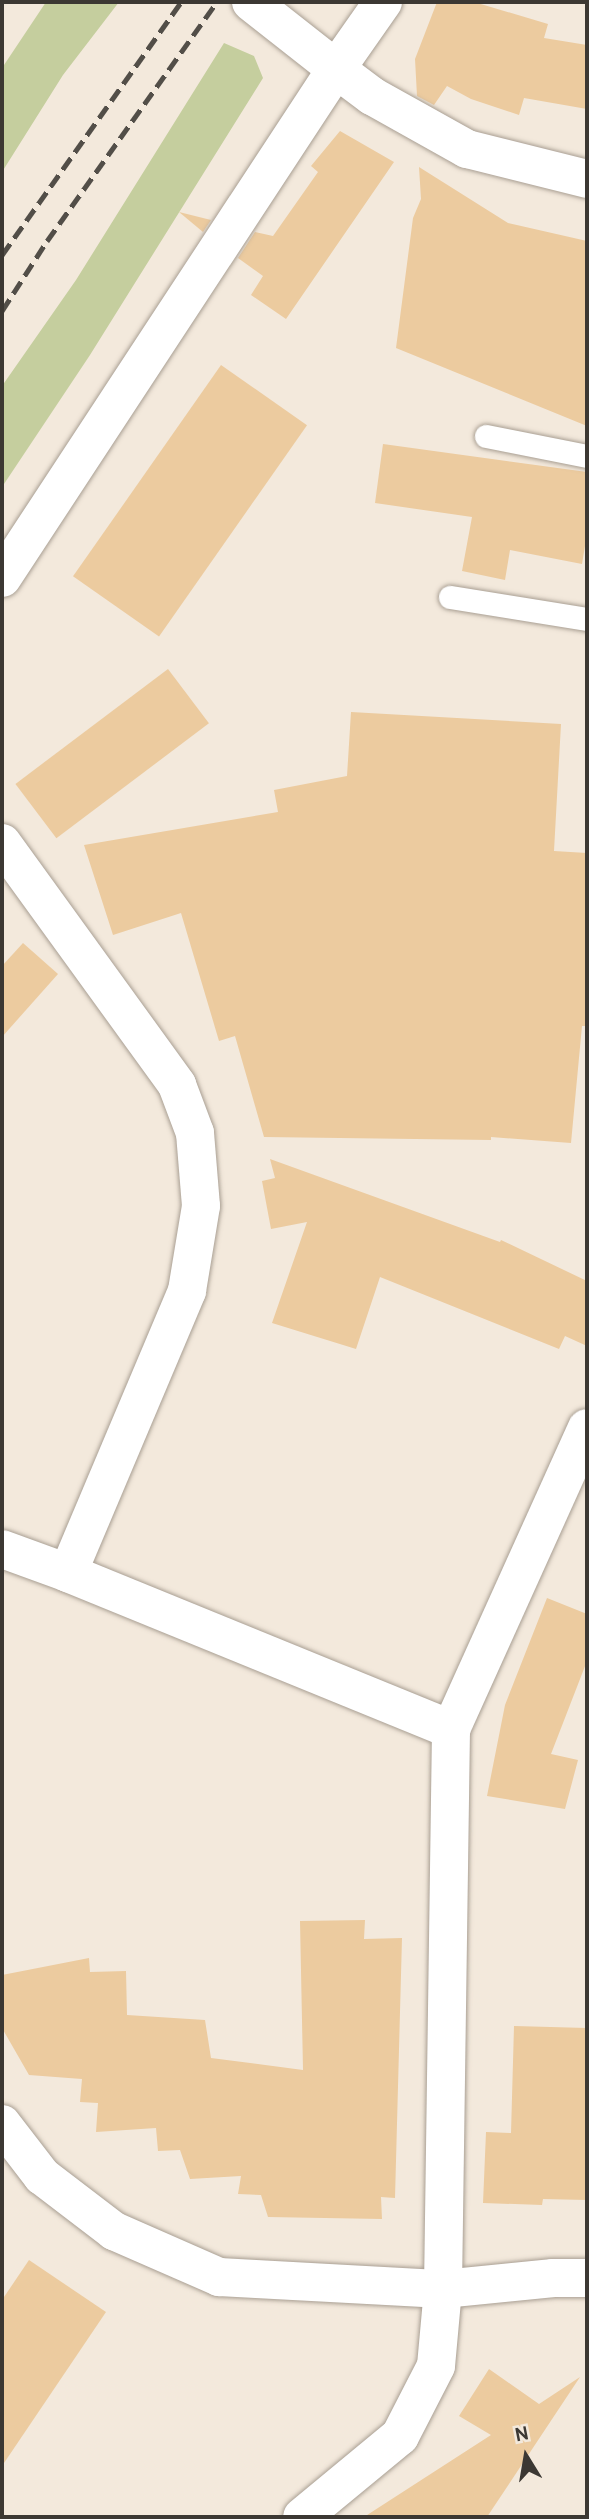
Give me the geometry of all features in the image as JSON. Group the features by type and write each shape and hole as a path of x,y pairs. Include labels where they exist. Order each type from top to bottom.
{"street":[{"path":"251,2 372,96 467,149 587,179"},
{"path":"2,578 322,57 383,2"},
{"path":"2,843 177,1085 195,1133 201,1206 187,1291 68,1573"},
{"path":"302,2517 400,2436 436,2366 443,2289 451,1729 587,1428"},
{"path":"2,1549 68,1573 451,1729"},
{"path":"2,2124 42,2176 114,2231 219,2277 443,2289 553,2278 587,2278"}],"lane":[{"path":"486,436 587,456"},
{"path":"450,597 587,619"}],"green space":[{"path":"46,2 119,2 63,75 2,172 2,68"},
{"path":"224,43 254,56 263,78 90,355 2,487 2,386 76,280"}],"building":[{"path":"437,2 474,2 548,24 544,38 587,45 587,109 524,98 519,115 471,99 447,86 434,105 417,96 415,59"},
{"path":"340,131 394,162 286,319 251,295 263,276 238,258 255,232 273,236 318,172 311,166"},
{"path":"419,167 508,223 587,241 587,426 396,348 413,218 421,199"},
{"path":"179,212 211,220 203,232"},
{"path":"221,365 307,425 159,637 73,576"},
{"path":"383,444 587,472 587,534 582,564 510,550 505,580 462,571 472,517 375,503"},
{"path":"168,669 209,723 56,838 15,784"},
{"path":"351,712 561,724 554,851 587,853 587,1026 582,1026 571,1143 491,1137 491,1140 264,1137 235,1036 219,1041 181,913 113,935 84,845 278,812 274,790 347,776"},
{"path":"23,943 58,974 2,1037 2,966"},
{"path":"270,1159 500,1242 501,1240 587,1281 587,1346 565,1336 559,1349 380,1277 356,1349 272,1323 307,1222 271,1229 262,1181 275,1178"},
{"path":"547,1598 587,1614 587,1661 551,1754 578,1760 565,1809 487,1796 505,1705"},
{"path":"365,1920 364,1939 402,1938 395,2198 381,2197 382,2219 268,2217 261,2195 238,2194 241,2176 190,2179 180,2150 158,2151 156,2128 96,2132 98,2103 80,2102 82,2079 29,2075 2,2028 2,1975 89,1958 90,1972 126,1971 127,2015 205,2020 211,2058 303,2070 300,1921"},
{"path":"514,2026 587,2028 587,2200 543,2199 542,2205 483,2203 486,2132 511,2133"},
{"path":"29,2260 106,2312 2,2466 2,2300"},
{"path":"489,2369 539,2404 580,2377 487,2517 364,2517 491,2435 459,2416"}],"railway":[{"path":"2,255 181,2"},
{"path":"2,311 47,241 217,2"}]}
